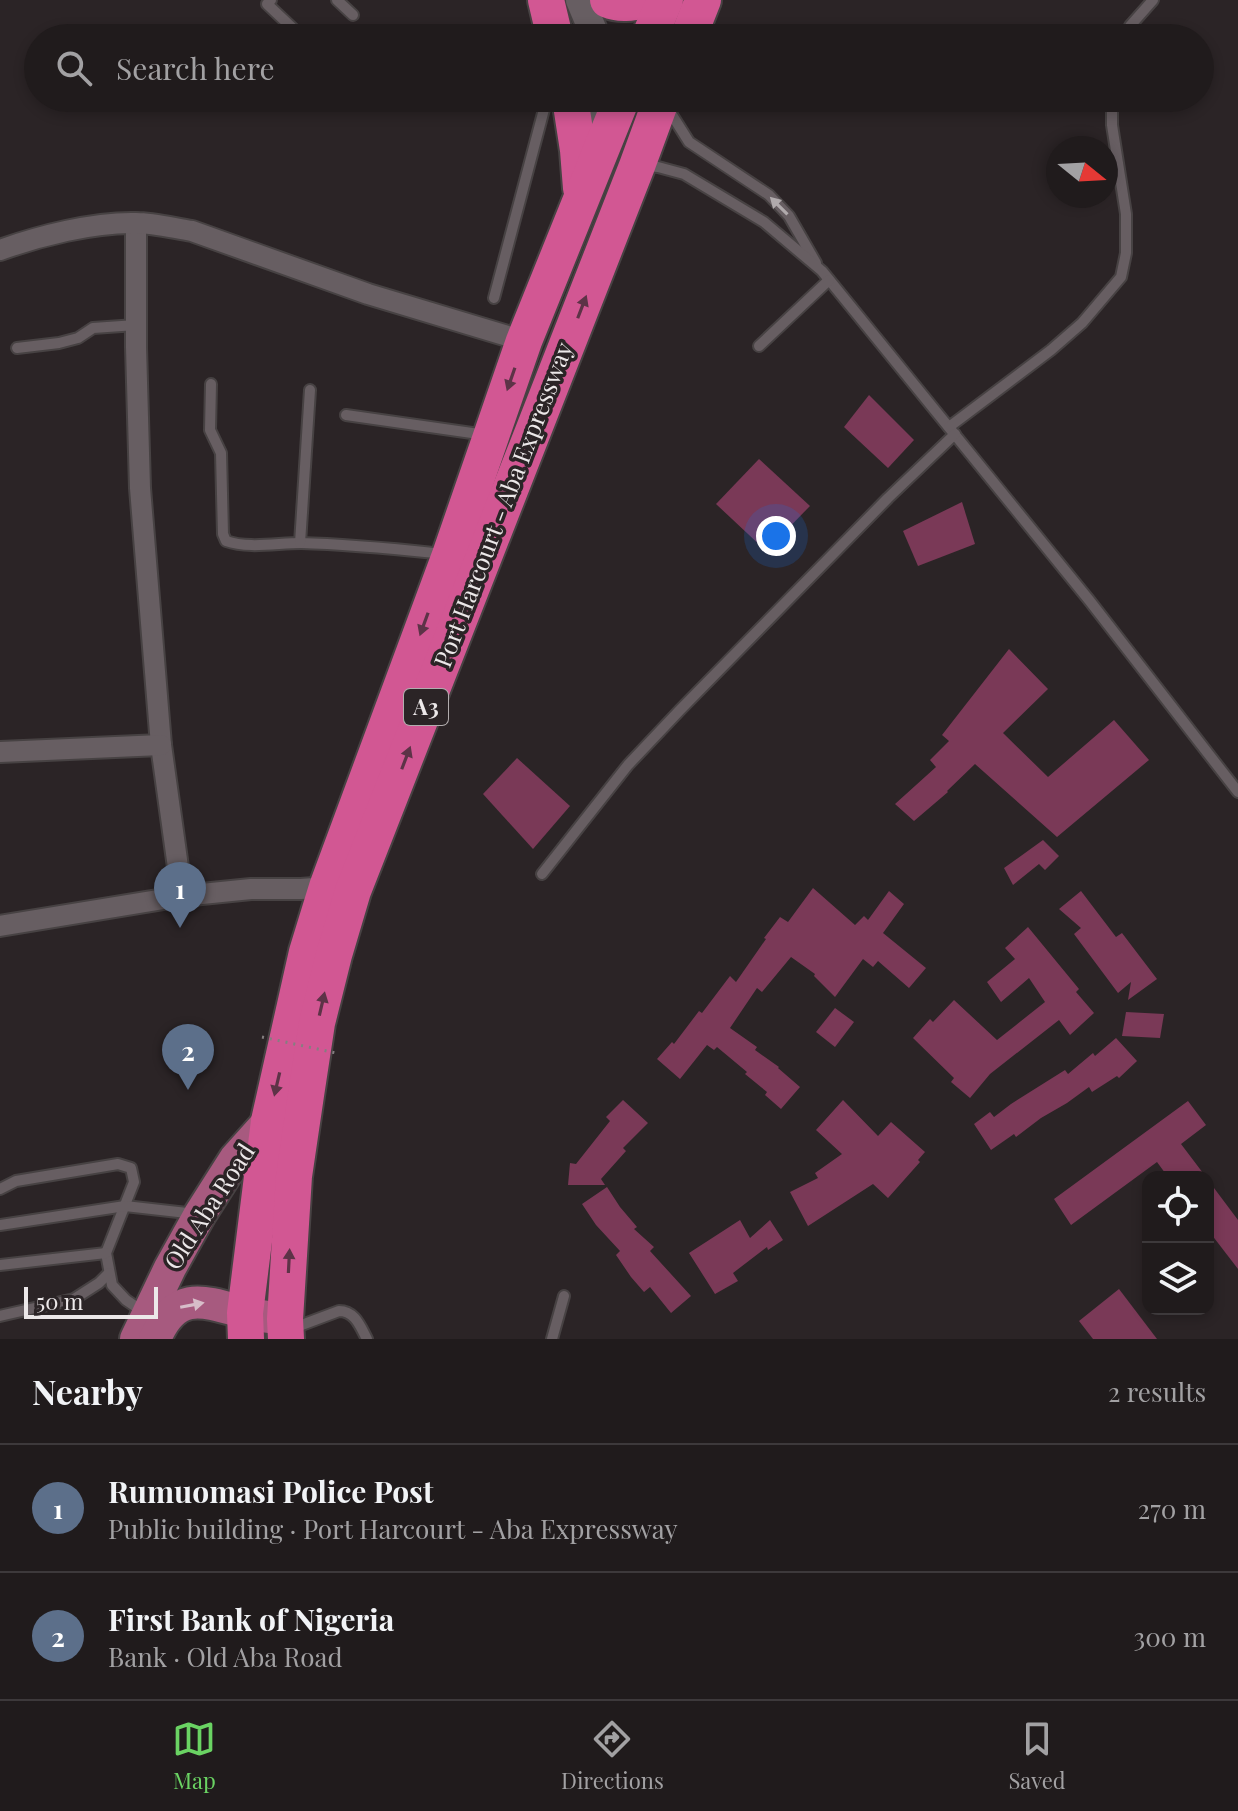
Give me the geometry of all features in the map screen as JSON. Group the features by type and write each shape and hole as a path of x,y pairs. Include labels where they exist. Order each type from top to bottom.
{"highway":[{"path":"547,0 552,24"},
{"path":"608,0 632,3 644,0"},
{"path":"655,24 665,0"},
{"path":"694,24 703,0"},
{"path":"572,112 581,197"},
{"name":"Port Harcourt - Aba Expressway","path":"246,1326 253,1234 269,1121 307,952 327,887 450,555 524,341 611,112"},
{"name":"Port Harcourt - Aba Expressway","path":"286,1330 294,1176 317,1023 353,891 657,112"}],"main road":[{"path":"547,0 559,24"},
{"path":"580,0 590,24"},
{"name":"Old Aba Road","path":"146,1331 200,1214 235,1159 269,1121"},
{"name":"Old Aba Road","path":"146,1331 183,1305 198,1302 210,1302 246,1326 286,1330"}],"street":[{"path":"136,223 140,488 161,745 182,896"},
{"path":"0,250 25,241 101,225 136,223 192,231 368,294 524,341"},
{"path":"0,752 161,745"},
{"path":"0,926 182,896 251,889 327,887"}],"lane":[{"path":"337,0 353,15"},
{"path":"1132,24 1153,0"},
{"path":"267,1 289,24"},
{"path":"494,298 543,112"},
{"path":"671,112 689,142 769,195 789,216 825,276 1089,600 1238,792"},
{"path":"542,874 628,765 659,732 952,430 1082,323 1121,277 1126,253 1126,214 1112,112"},
{"path":"637,166 658,167 684,174 764,222 825,276"},
{"path":"759,346 825,276"},
{"path":"17,348 78,338 93,328 136,325"},
{"path":"211,384 210,430 221,453 223,534 226,541 239,544 371,547 450,555"},
{"path":"300,543 310,390"},
{"path":"346,415 491,435"},
{"path":"0,1189 16,1181 118,1164 131,1168 134,1182 106,1253 112,1285 146,1331"},
{"path":"0,1225 125,1206 200,1214"},
{"path":"0,1265 106,1253"},
{"path":"0,1316 74,1299 109,1273"},
{"path":"552,1339 564,1296"},
{"path":"286,1330 345,1311 353,1314 367,1339"}],"path":[{"path":"262,1037 336,1053"}],"building":[{"path":"869,395 914,440 888,468 844,427"},
{"path":"759,459 810,506 766,551 716,504"},
{"path":"962,502 975,544 918,566 903,531"},
{"path":"1009,649 1048,689 1003,733 1048,777 1114,720 1149,760 1057,837 975,764 914,821 895,804 936,767 930,760 949,741 942,735"},
{"path":"517,758 570,806 533,849 483,794"},
{"path":"1043,840 1059,856 1045,870 1039,864 1013,885 1004,868"},
{"path":"813,888 855,925 864,916 868,920 889,891 904,904 883,933 926,968 909,988 878,961 873,967 863,959 835,997 815,974 791,957 762,992 757,988 730,1028 757,1047 755,1050 800,1087 781,1109 765,1095 767,1092 745,1074 747,1072 717,1047 714,1050 707,1045 680,1079 657,1059 672,1042 674,1044 699,1011 702,1013 730,976 736,982 780,917 788,922"},
{"path":"1081,891 1116,937 1122,933 1157,979 1128,1000 1131,982 1118,993 1074,934 1081,928 1059,909"},
{"path":"1028,927 1079,989 1076,992 1094,1013 1070,1035 1059,1020 990,1074 970,1098 951,1082 954,1078 913,1038 954,1000 997,1040 1045,1002 1029,978 1001,1002 987,982 1015,959 1005,948"},
{"path":"835,1008 854,1022 835,1047 816,1032"},
{"path":"1126,1012 1164,1014 1160,1038 1122,1036"},
{"path":"1116,1038 1137,1061 1119,1078 1117,1076 1092,1092 1089,1087 1016,1137 1014,1134 991,1150 974,1124 990,1112 994,1117 1065,1070 1068,1074"},
{"path":"623,1100 648,1123 623,1148 626,1151 601,1179 605,1185 568,1185 570,1163 576,1164 610,1121 606,1117"},
{"path":"843,1100 878,1136 891,1122 925,1152 888,1198 873,1184 808,1226 790,1192 818,1178 815,1173 842,1154 816,1130"},
{"path":"1188,1101 1206,1125 1181,1144 1201,1171 1164,1171 1157,1162 1071,1225 1054,1199"},
{"path":"607,1187 637,1227 634,1229 654,1247 650,1251 691,1296 671,1313 650,1287 644,1292 631,1277 616,1255 620,1251 582,1204"},
{"path":"1214,1188 1238,1220 1238,1269 1214,1238"},
{"path":"740,1220 750,1238 770,1220 783,1240 768,1250 767,1247 733,1273 738,1281 715,1294 689,1253"},
{"path":"1119,1289 1157,1339 1093,1339 1079,1321"}],"place":[{"name":"Rumuomasi Police Post","path":"180,928"},
{"name":"First Bank of Nigeria","path":"188,1090"}]}
